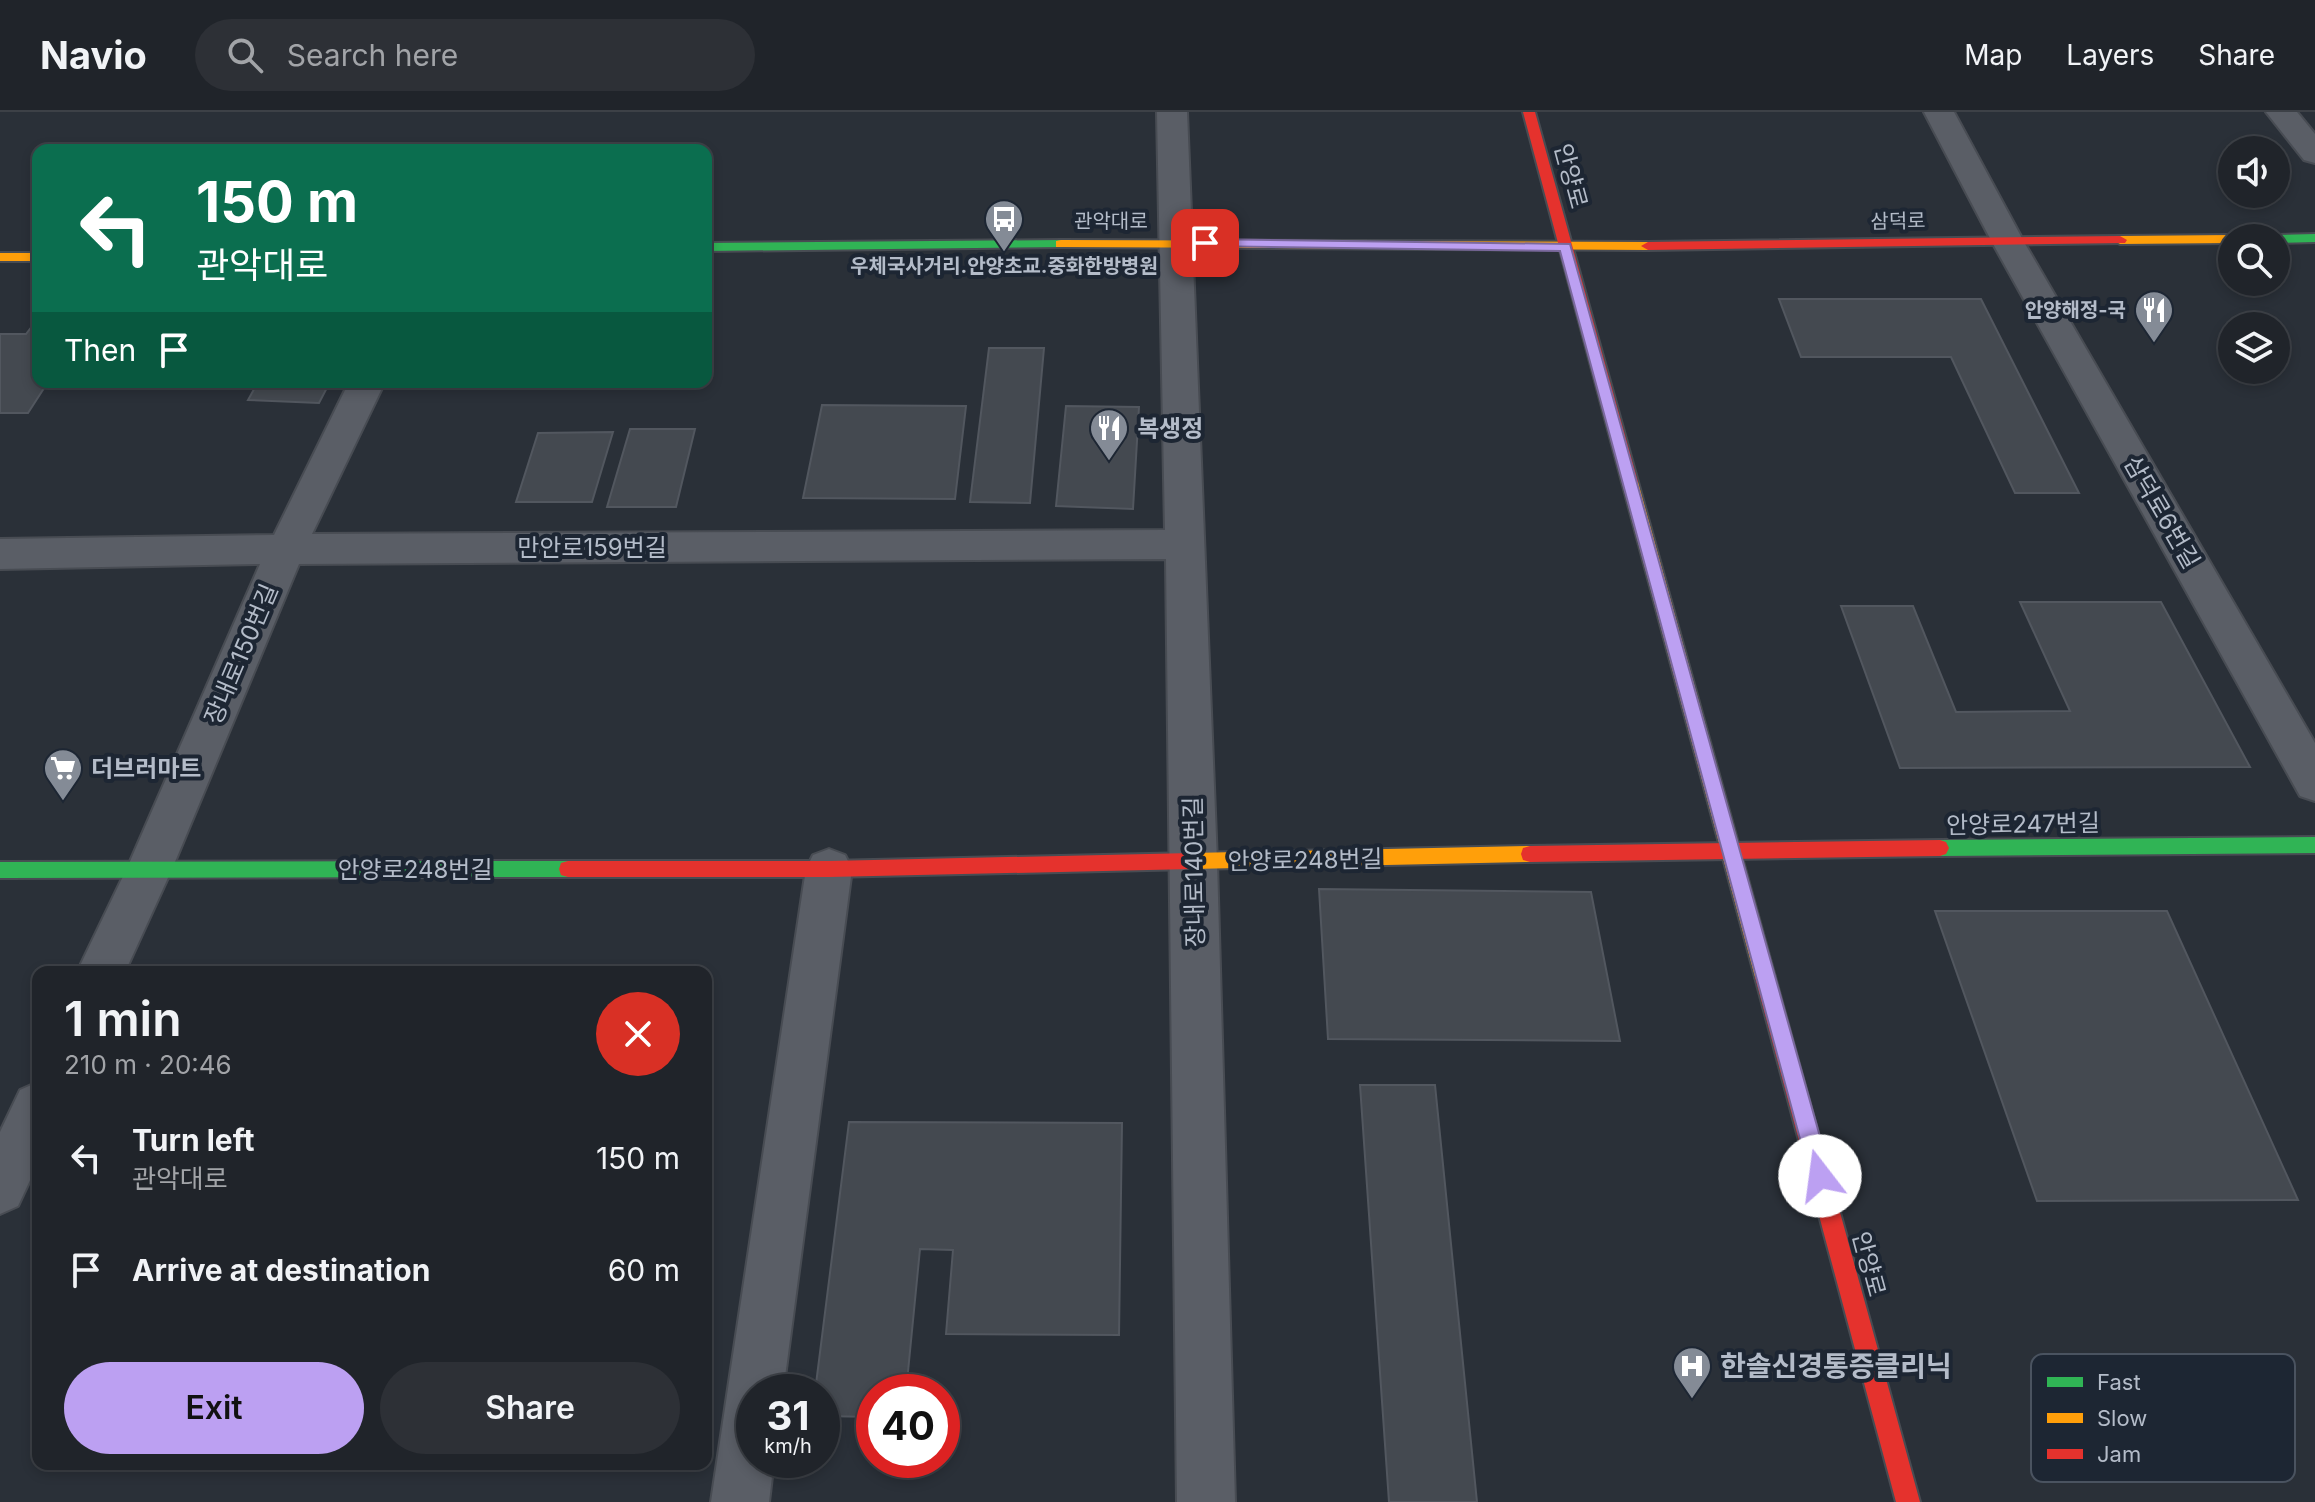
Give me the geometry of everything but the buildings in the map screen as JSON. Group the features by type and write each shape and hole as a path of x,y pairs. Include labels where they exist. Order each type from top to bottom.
{"street":[{"name":"장내로140번길","path":"1172,112 1194,862 1206,1502"},
{"name":"안양로","path":"1529,112 1908,1502"},
{"name":"삼덕로6번길","path":"1939,112 2008,242 2315,783"},
{"path":"2281,112 2315,154"},
{"path":"2290,239 2315,238"},
{"name":"삼덕로","path":"1565,247 2218,239"},
{"name":"관악대로","path":"712,247 1175,243 1565,247"},
{"path":"0,257 32,257"},
{"name":"장내로150번길","path":"104,966 149,869 286,549 364,388"},
{"name":"만안로159번길","path":"0,554 286,549 1184,544"},
{"name":"안양로247번길","path":"1732,850 2315,845"},
{"name":"안양로248번길","path":"0,870 829,869 1732,850"},
{"path":"758,1374 829,869"},
{"path":"0,1188 32,1120"},
{"path":"740,1502 743,1478"}],"traffic: fast":[{"path":"2290,239 2315,238"},
{"path":"712,247 1061,244"},
{"path":"1940,848 2315,845"},
{"path":"0,870 568,869"}],"traffic: slow":[{"path":"2120,240 2218,239"},
{"path":"1061,244 1648,246"},
{"path":"0,257 32,257"},
{"path":"1630,482 1765,977"},
{"path":"1192,861 1530,854"}],"traffic: jam":[{"path":"1529,112 1630,482"},
{"path":"1648,246 2120,240"},
{"path":"1530,854 1940,848"},
{"path":"568,869 829,869 1192,861"},
{"path":"1765,977 1908,1502"}],"place":[{"name":"우체국사거리.안양초교.중화한방병원","path":"1004,253"},
{"name":"안양해정-국","path":"2154,344"},
{"name":"복생정","path":"1109,462"},
{"name":"더브러마트","path":"63,802"},
{"name":"한솔신경통증클리닉","path":"1692,1400"}],"route":[{"path":"1205,243 1565,247 1820,1176"}]}
